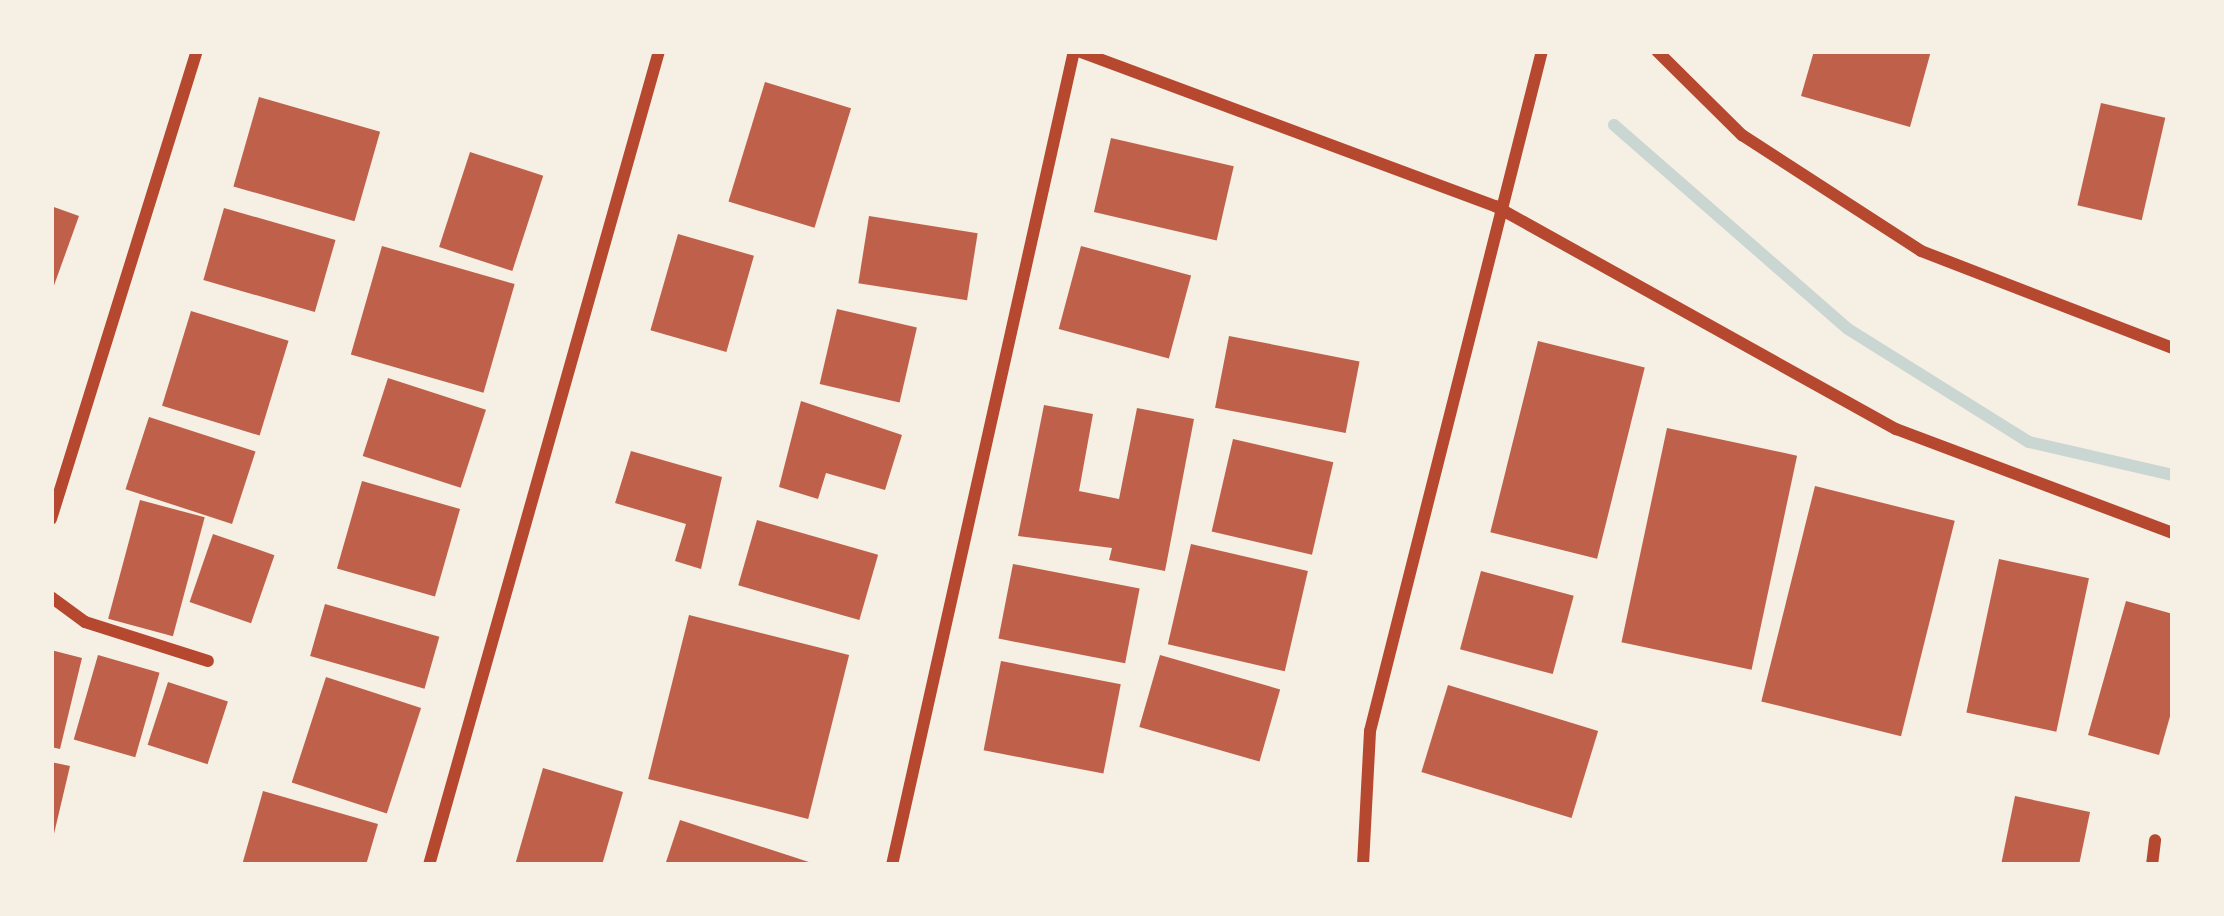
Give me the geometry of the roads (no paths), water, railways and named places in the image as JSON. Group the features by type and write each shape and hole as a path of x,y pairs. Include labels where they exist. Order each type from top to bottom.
{"street":[{"path":"51,519 197,51"},
{"path":"429,865 659,51"},
{"path":"892,865 1076,51 1495,206 1896,429 2173,533"},
{"path":"1363,865 1370,731 1495,206 1542,51"},
{"path":"1657,51 1742,135 1921,251 2173,348"},
{"path":"51,597 85,622 208,661"},
{"path":"2152,865 2155,840"}],"waterway":[{"path":"1614,125 1848,329 2029,442 2173,475"}]}
